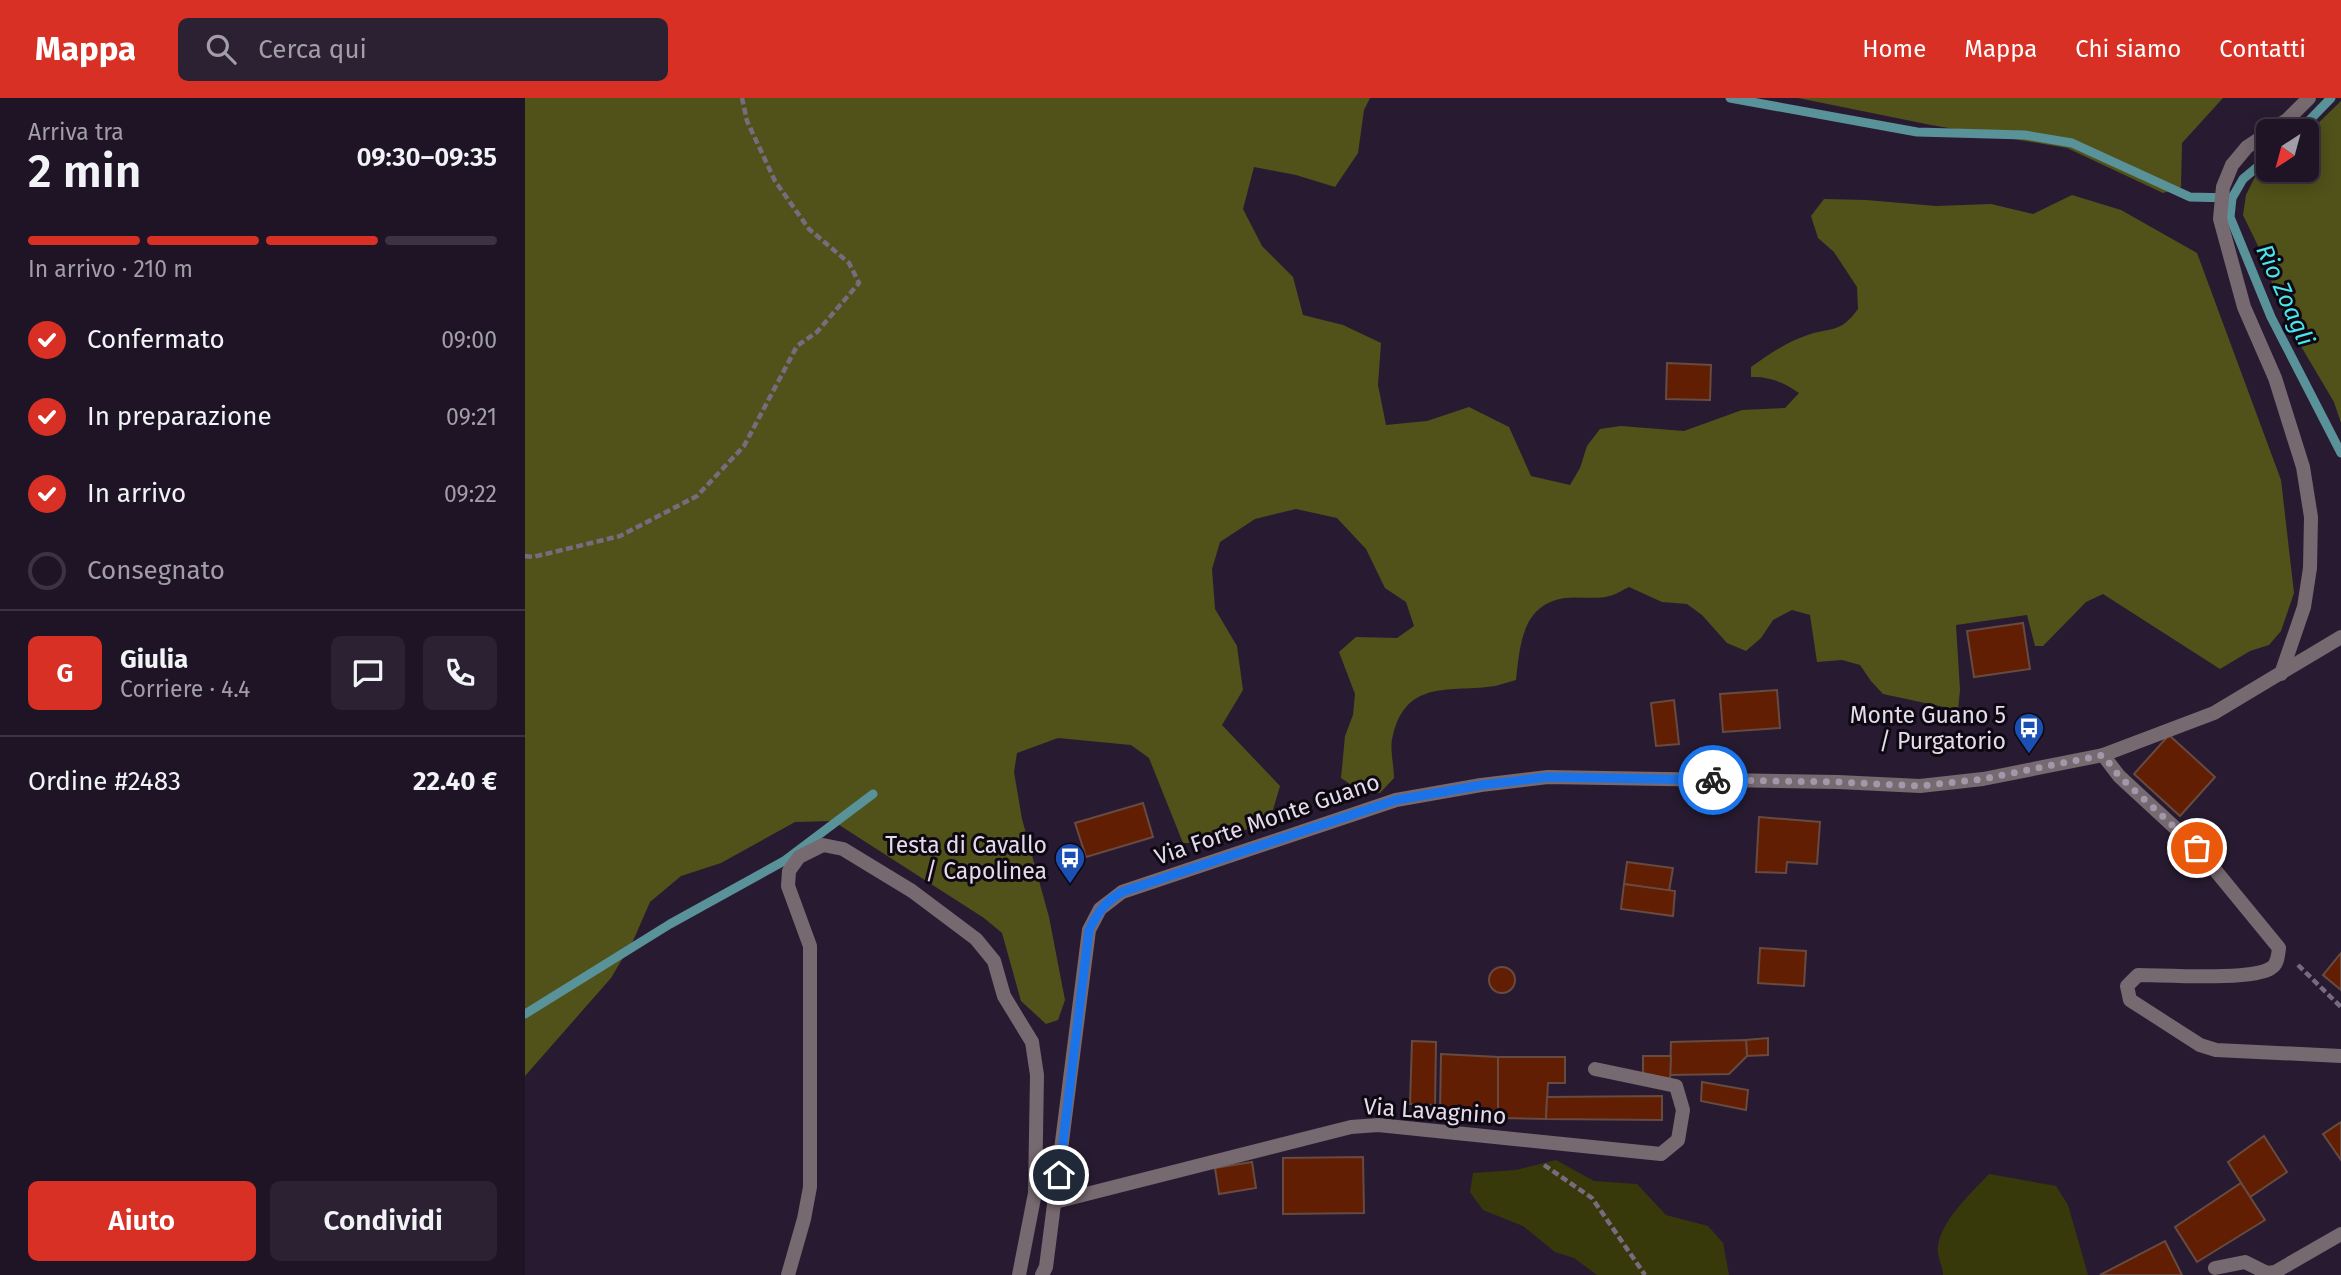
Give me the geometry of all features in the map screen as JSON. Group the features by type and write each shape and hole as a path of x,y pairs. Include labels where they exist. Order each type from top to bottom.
{"street":[{"path":"2288,119 2309,98"},
{"path":"2256,142 2239,155 2223,187 2220,219 2243,307 2275,378 2303,467 2311,517 2310,568 2304,607 2281,674"},
{"name":"Via Forte Monte Guano","path":"1042,1275 1046,1266 1055,1202 1089,930 1100,909 1122,892 1396,800 1482,785 1548,777 1824,781 1920,786 1983,779 2103,755 2214,713 2341,637"},
{"path":"2103,755 2119,776 2197,848 2279,948 2276,963 2262,972 2227,975 2138,975 2130,981 2127,991 2130,1000 2200,1045 2216,1050 2341,1056"},
{"path":"788,1275 804,1219 810,1173 810,946 788,886 789,871 799,857 823,845 843,849 912,891 976,939 994,961 1004,996 1032,1042 1037,1075 1035,1193 1019,1275"},
{"name":"Via Lavagnino","path":"1055,1202 1352,1127 1378,1125 1661,1154 1678,1140 1683,1110 1676,1086 1595,1069"},
{"path":"2215,1268 2245,1262 2267,1273 2275,1272 2341,1234"}],"path":[{"path":"525,556 533,557 620,536 697,496 744,446 797,346 817,332 859,283 849,263 809,229 775,181 747,121 742,98"},
{"path":"2279,948 2341,1007"},
{"path":"1538,1161 1592,1198 1646,1275"}],"shaded area":[{"path":"525,98 1370,98 1364,110 1358,153 1335,187 1296,175 1254,167 1243,209 1262,246 1293,277 1303,315 1343,325 1381,343 1378,385 1386,425 1427,421 1469,407 1509,427 1531,476 1570,485 1580,468 1587,446 1600,429 1621,426 1684,431 1742,410 1785,408 1799,393 1777,381 1751,377 1751,367 1798,339 1846,323 1858,309 1857,287 1834,252 1818,238 1811,216 1824,199 1936,206 1991,204 2033,214 2072,195 2121,210 2197,253 2281,480 2294,593 2281,631 2269,645 2250,651 2220,669 2103,594 2086,602 2043,646 2035,646 2027,615 1956,625 1960,690 1958,710 1883,694 1860,665 1842,660 1817,662 1810,615 1792,610 1773,620 1761,638 1746,651 1727,643 1702,615 1687,604 1662,602 1629,587 1604,597 1565,598 1540,608 1532,617 1522,640 1516,680 1495,686 1433,692 1420,696 1409,704 1400,717 1392,740 1394,778 1380,793 1359,790 1341,778 1345,736 1353,715 1355,694 1339,652 1356,637 1397,638 1414,626 1406,602 1385,588 1366,549 1337,518 1296,509 1255,519 1220,542 1212,569 1215,609 1237,646 1243,690 1222,725 1280,786 1270,820 1213,843 1183,843 1149,758 1131,745 1058,738 1017,753 1014,772 1022,819 1049,917 1065,1000 1058,1020 1046,1024 1021,1001 1002,933 984,918 833,821 795,822 721,863 681,876 650,902 633,941 611,978 525,1076"},
{"path":"1798,98 2223,98 2182,143 2181,187 2163,193 2067,148 1931,125"},
{"path":"2341,101 2341,423 2334,402 2286,321 2259,248 2243,215 2246,195 2256,176 2256,182 2319,182 2319,122"},
{"path":"1556,1160 1594,1181 1637,1184 1666,1215 1708,1226 1723,1243 1729,1275 1597,1275 1574,1258 1555,1252 1523,1226 1483,1210 1470,1192 1473,1173 1516,1170"},
{"path":"1989,1174 2056,1186 2068,1205 2088,1275 1943,1275 1938,1253 1942,1232 1956,1210"}],"building":[{"path":"1667,363 1711,365 1710,400 1666,399"},
{"path":"2023,623 2030,669 1974,677 1967,631"},
{"path":"1777,690 1780,728 1723,732 1720,694"},
{"path":"1674,700 1679,744 1656,746 1651,703"},
{"path":"2169,735 2215,777 2180,816 2134,774"},
{"path":"1143,803 1153,837 1086,857 1075,823"},
{"path":"1759,817 1820,822 1817,864 1787,862 1786,873 1756,872"},
{"path":"1627,862 1673,868 1669,891 1624,884"},
{"path":"1624,884 1675,891 1673,916 1621,909"},
{"path":"1760,948 1806,951 1804,986 1758,983"},
{"path":"2341,953 2341,990 2323,975"},
{"path":"1502,967 1511,971 1515,980 1511,989 1502,993 1493,989 1489,980 1493,971"},
{"path":"1768,1038 1768,1055 1747,1056 1746,1040"},
{"path":"1746,1040 1747,1056 1729,1074 1670,1075 1671,1042"},
{"path":"1412,1041 1436,1042 1435,1105 1410,1104"},
{"path":"1441,1054 1498,1057 1498,1118 1440,1114"},
{"path":"1643,1056 1671,1056 1670,1081 1643,1076"},
{"path":"1498,1057 1565,1057 1565,1083 1548,1083 1546,1119 1498,1118"},
{"path":"1702,1082 1748,1090 1746,1110 1701,1101"},
{"path":"1662,1096 1662,1120 1546,1119 1547,1097"},
{"path":"2341,1122 2341,1160 2323,1134"},
{"path":"2264,1136 2287,1172 2250,1197 2228,1162"},
{"path":"1363,1157 1364,1213 1283,1214 1283,1158"},
{"path":"1252,1162 1256,1188 1219,1194 1215,1168"},
{"path":"2241,1183 2265,1220 2197,1262 2175,1227"},
{"path":"2165,1241 2182,1275 2100,1275"}],"waterway":[{"path":"1730,98 1917,132 2025,135 2072,143 2190,197 2232,198"},
{"name":"Rio Zoagli","path":"2311,119 2331,98"},
{"name":"Rio Zoagli","path":"2256,168 2243,179 2232,198 2230,217 2271,317 2341,453"},
{"path":"525,1014 670,924 784,861 873,794"}],"way so far":[{"path":"1713,780 1920,786 1983,779 2103,755 2119,776 2197,848"}],"place":[{"name":"Monte Guano 5 / Purgatorio","path":"2029,755"},
{"name":"Testa di Cavallo / Capolinea","path":"1070,885"}],"route":[{"path":"1059,1175 1089,930 1100,909 1122,892 1396,800 1548,777 1713,780"}]}
